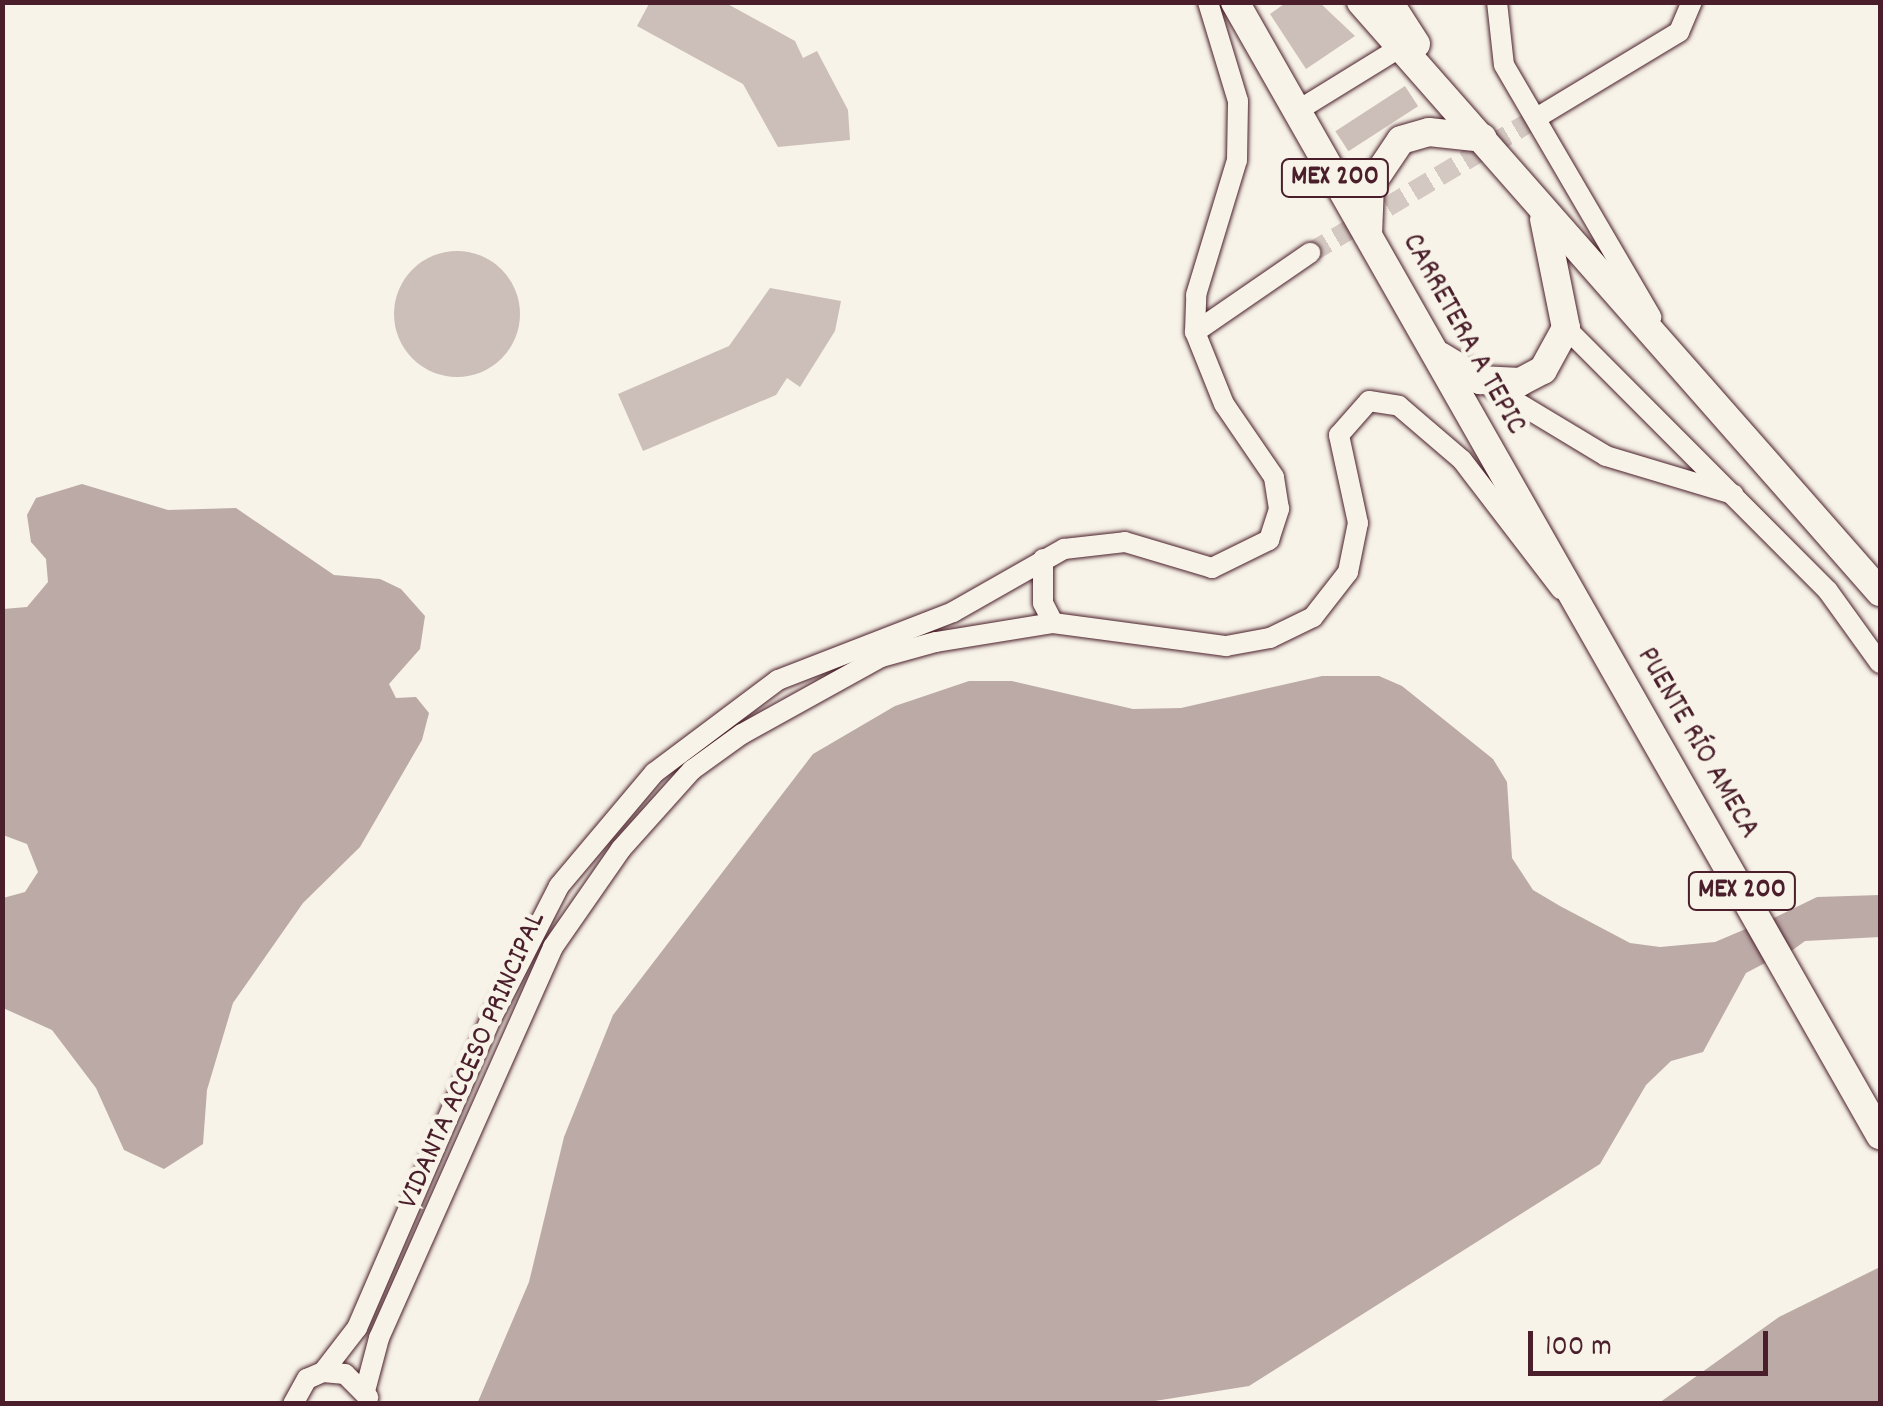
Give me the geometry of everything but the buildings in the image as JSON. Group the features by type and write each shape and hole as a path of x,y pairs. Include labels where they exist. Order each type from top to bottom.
{"highway":[{"name":"CARRETERA A TEPIC","path":"1235,2 1436,353 1570,598 1603,646"},
{"path":"1361,2 1880,592"},
{"path":"1389,2 1463,116"},
{"path":"1368,236 1370,186 1402,140 1429,132 1483,138"},
{"path":"1436,353 1480,380 1520,382 1543,370 1566,328 1543,213"},
{"name":"PUENTE RÍO AMECA","path":"1603,646 1880,1135"}],"street":[{"path":"292,1404 307,1380 323,1372 357,1328 491,1019 559,886 654,773 778,680 953,612 1043,559 1125,542 1212,568 1268,540 1279,509 1274,478 1224,404 1196,332 1196,295 1237,160 1238,101 1208,2"},
{"path":"1497,2 1504,65 1682,365"},
{"path":"1543,114 1680,32 1692,2"},
{"path":"1298,112 1401,47"},
{"path":"1196,332 1310,253"},
{"path":"1566,328 1828,591 1880,663"},
{"path":"1480,380 1606,456 1733,494"},
{"name":"VIDANTA ACCESO PRINCIPAL","path":"368,1397 379,1338 513,1034 582,901 692,770 881,656 1053,623 1226,646 1270,638 1313,616 1348,572 1358,522 1339,435 1356,409 1384,400 1462,460 1570,598"},
{"path":"1043,559 1043,602 1053,623"},
{"name":"VIDANTA ACCESO PRINCIPAL","path":"323,1372 345,1374 368,1397"}],"shaded area":[{"path":"82,484 168,510 236,508 334,575 380,579 401,589 425,616 420,649 389,684 396,698 416,697 429,713 422,740 360,847 303,903 233,1003 207,1090 203,1144 164,1169 124,1150 96,1088 52,1030 3,1008 3,898 25,892 38,872 27,844 3,835 3,609 27,607 48,582 46,559 31,542 27,515 36,498"},
{"path":"1322,676 1379,676 1402,686 1493,759 1507,782 1512,858 1533,890 1560,906 1630,943 1660,947 1715,942 1748,928 1767,962 1746,973 1703,1052 1671,1061 1646,1085 1600,1164 1249,1386 1136,1404 477,1404 529,1282 564,1137 613,1015 813,754 895,706 969,681 1012,681 1133,709 1181,708"},
{"path":"1880,895 1880,937 1805,941 1790,952 1772,919 1817,897"},
{"path":"1880,1267 1880,1403 1659,1403 1779,1317"}],"tunnel":[{"path":"1310,253 1543,114"}]}
